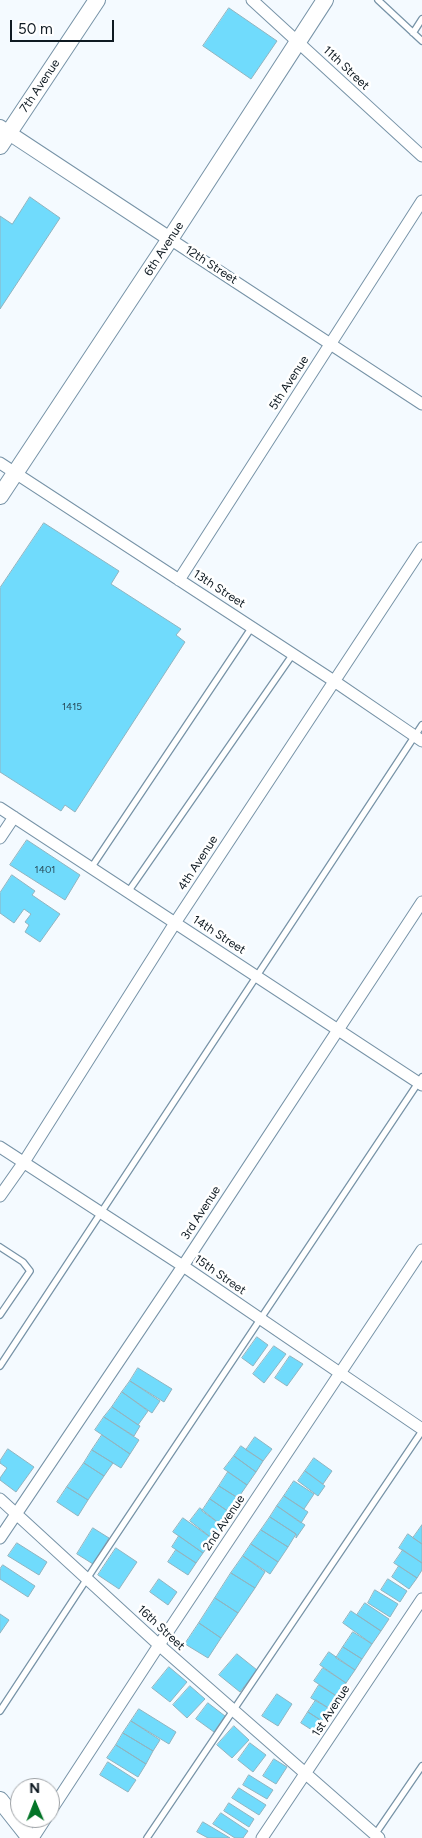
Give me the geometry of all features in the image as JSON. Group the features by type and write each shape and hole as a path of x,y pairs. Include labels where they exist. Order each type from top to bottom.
{"main road":[{"name":"7th Avenue","path":"3,135 97,0"},
{"name":"6th Avenue","path":"0,496 325,0"},
{"path":"0,1800 32,1838"}],"street":[{"name":"11th Street","path":"252,0 422,156"},
{"name":"12th Street","path":"3,135 170,239 422,404"},
{"name":"5th Avenue","path":"179,580 422,201"},
{"name":"13th Street","path":"0,463 418,738"},
{"name":"4th Avenue","path":"0,1196 24,1162 175,923 422,548"},
{"name":"14th Street","path":"0,808 338,1030 421,1082"},
{"path":"0,838 14,817"},
{"name":"3rd Avenue","path":"0,1538 183,1266 422,902"},
{"name":"15th Street","path":"0,1147 183,1266 422,1430"},
{"name":"2nd Avenue","path":"60,1797 422,1250"},
{"name":"16th Street","path":"0,1499 159,1645 376,1837"},
{"name":"1st Avenue","path":"262,1838 422,1599"}],"lane":[{"path":"378,0 422,41"},
{"path":"413,33 422,19"},
{"path":"91,868 252,627"},
{"path":"128,892 293,654"},
{"path":"0,1366 257,977 418,738 422,725"},
{"path":"0,1711 421,1082"},
{"path":"0,1315 30,1271 23,1262 1,1250"},
{"path":"147,1838 422,1430"},
{"path":"376,1837 422,1766"}],"building":[{"path":"229,8 277,41 251,79 203,46"},
{"path":"30,197 60,218 0,309 0,216 12,224"},
{"path":"44,523 119,571 111,584 181,629 176,635 185,642 75,812 65,805 61,811 0,772 0,588"},
{"path":"27,840 80,875 65,900 10,865"},
{"path":"12,875 35,891 32,895 60,914 40,942 25,932 29,925 25,922 31,914 24,909 14,923 0,913 0,893"},
{"path":"257,1337 268,1345 253,1366 242,1358"},
{"path":"274,1346 286,1354 264,1383 253,1374"},
{"path":"290,1356 303,1364 287,1386 275,1378"},
{"path":"138,1368 172,1389 164,1402 130,1381"},
{"path":"130,1381 160,1401 152,1413 122,1392"},
{"path":"122,1392 148,1411 138,1425 112,1407"},
{"path":"112,1407 140,1426 134,1436 104,1417"},
{"path":"104,1417 139,1440 130,1454 95,1430"},
{"path":"102,1435 130,1454 121,1468 92,1450"},
{"path":"255,1437 272,1449 263,1461 246,1450"},
{"path":"241,1446 263,1461 256,1472 234,1456"},
{"path":"8,1449 34,1467 16,1492 0,1480 7,1468 0,1461"},
{"path":"92,1450 113,1463 104,1476 84,1463"},
{"path":"234,1456 256,1472 247,1485 224,1469"},
{"path":"314,1458 332,1471 323,1484 305,1471"},
{"path":"84,1463 104,1476 88,1500 67,1487"},
{"path":"305,1471 325,1486 318,1496 298,1481"},
{"path":"228,1472 247,1485 238,1498 219,1486"},
{"path":"294,1481 314,1494 304,1509 284,1496"},
{"path":"219,1486 238,1498 229,1512 210,1499"},
{"path":"67,1487 88,1500 78,1516 57,1502"},
{"path":"284,1496 308,1512 301,1523 277,1506"},
{"path":"210,1499 229,1512 220,1524 202,1511"},
{"path":"277,1506 305,1525 296,1538 296,1534 270,1517"},
{"path":"200,1508 220,1524 219,1531 213,1539 190,1521"},
{"path":"270,1517 296,1534 288,1547 261,1530"},
{"path":"183,1518 213,1539 203,1553 173,1532"},
{"path":"422,1525 422,1544 413,1538"},
{"path":"93,1528 109,1538 93,1564 77,1554"},
{"path":"261,1530 288,1547 278,1562 251,1544"},
{"path":"408,1534 422,1544 422,1563 399,1548"},
{"path":"179,1536 203,1553 196,1563 172,1547"},
{"path":"17,1543 47,1562 39,1575 8,1556"},
{"path":"251,1544 278,1562 270,1574 243,1556"},
{"path":"116,1548 137,1562 119,1589 98,1575"},
{"path":"176,1550 196,1563 188,1575 168,1562"},
{"path":"403,1550 422,1563 422,1570 417,1578 394,1563"},
{"path":"243,1556 265,1572 255,1588 231,1573"},
{"path":"3,1565 35,1586 28,1597 0,1579 0,1569"},
{"path":"399,1566 417,1578 409,1589 392,1577"},
{"path":"231,1573 255,1588 238,1613 215,1598"},
{"path":"159,1579 177,1592 168,1605 150,1592"},
{"path":"388,1579 407,1591 400,1602 381,1590"},
{"path":"375,1590 398,1604 390,1617 368,1603"},
{"path":"215,1598 238,1613 221,1638 199,1623"},
{"path":"365,1603 389,1619 381,1631 357,1615"},
{"path":"351,1611 381,1631 372,1644 343,1623"},
{"path":"0,1614 9,1620 0,1633"},
{"path":"199,1623 221,1638 208,1658 185,1644"},
{"path":"353,1632 372,1644 362,1659 343,1647"},
{"path":"343,1647 362,1659 355,1670 336,1658"},
{"path":"329,1652 355,1670 346,1683 320,1665"},
{"path":"237,1654 257,1670 240,1692 219,1675"},
{"path":"169,1667 187,1682 170,1702 152,1688"},
{"path":"323,1668 346,1683 338,1697 314,1681"},
{"path":"319,1685 338,1697 330,1709 311,1698"},
{"path":"190,1686 205,1699 187,1718 173,1705"},
{"path":"277,1694 292,1704 278,1726 262,1716"},
{"path":"316,1700 330,1709 322,1721 308,1712"},
{"path":"208,1703 225,1716 214,1732 196,1719"},
{"path":"139,1709 176,1732 169,1744 131,1721"},
{"path":"308,1712 322,1721 315,1732 301,1723"},
{"path":"131,1721 160,1740 153,1751 123,1733"},
{"path":"234,1726 249,1740 232,1758 217,1745"},
{"path":"123,1733 153,1751 146,1764 116,1745"},
{"path":"250,1743 266,1755 253,1772 238,1760"},
{"path":"116,1745 146,1764 138,1777 107,1758"},
{"path":"274,1759 287,1767 276,1784 263,1776"},
{"path":"108,1762 136,1780 128,1792 100,1775"},
{"path":"249,1775 273,1790 267,1799 243,1785"},
{"path":"239,1788 266,1805 259,1815 232,1798"},
{"path":"229,1803 254,1819 249,1827 224,1811"},
{"path":"221,1813 248,1831 243,1838 235,1838 213,1824"},
{"path":"203,1822 230,1838 208,1838 197,1832"}]}
